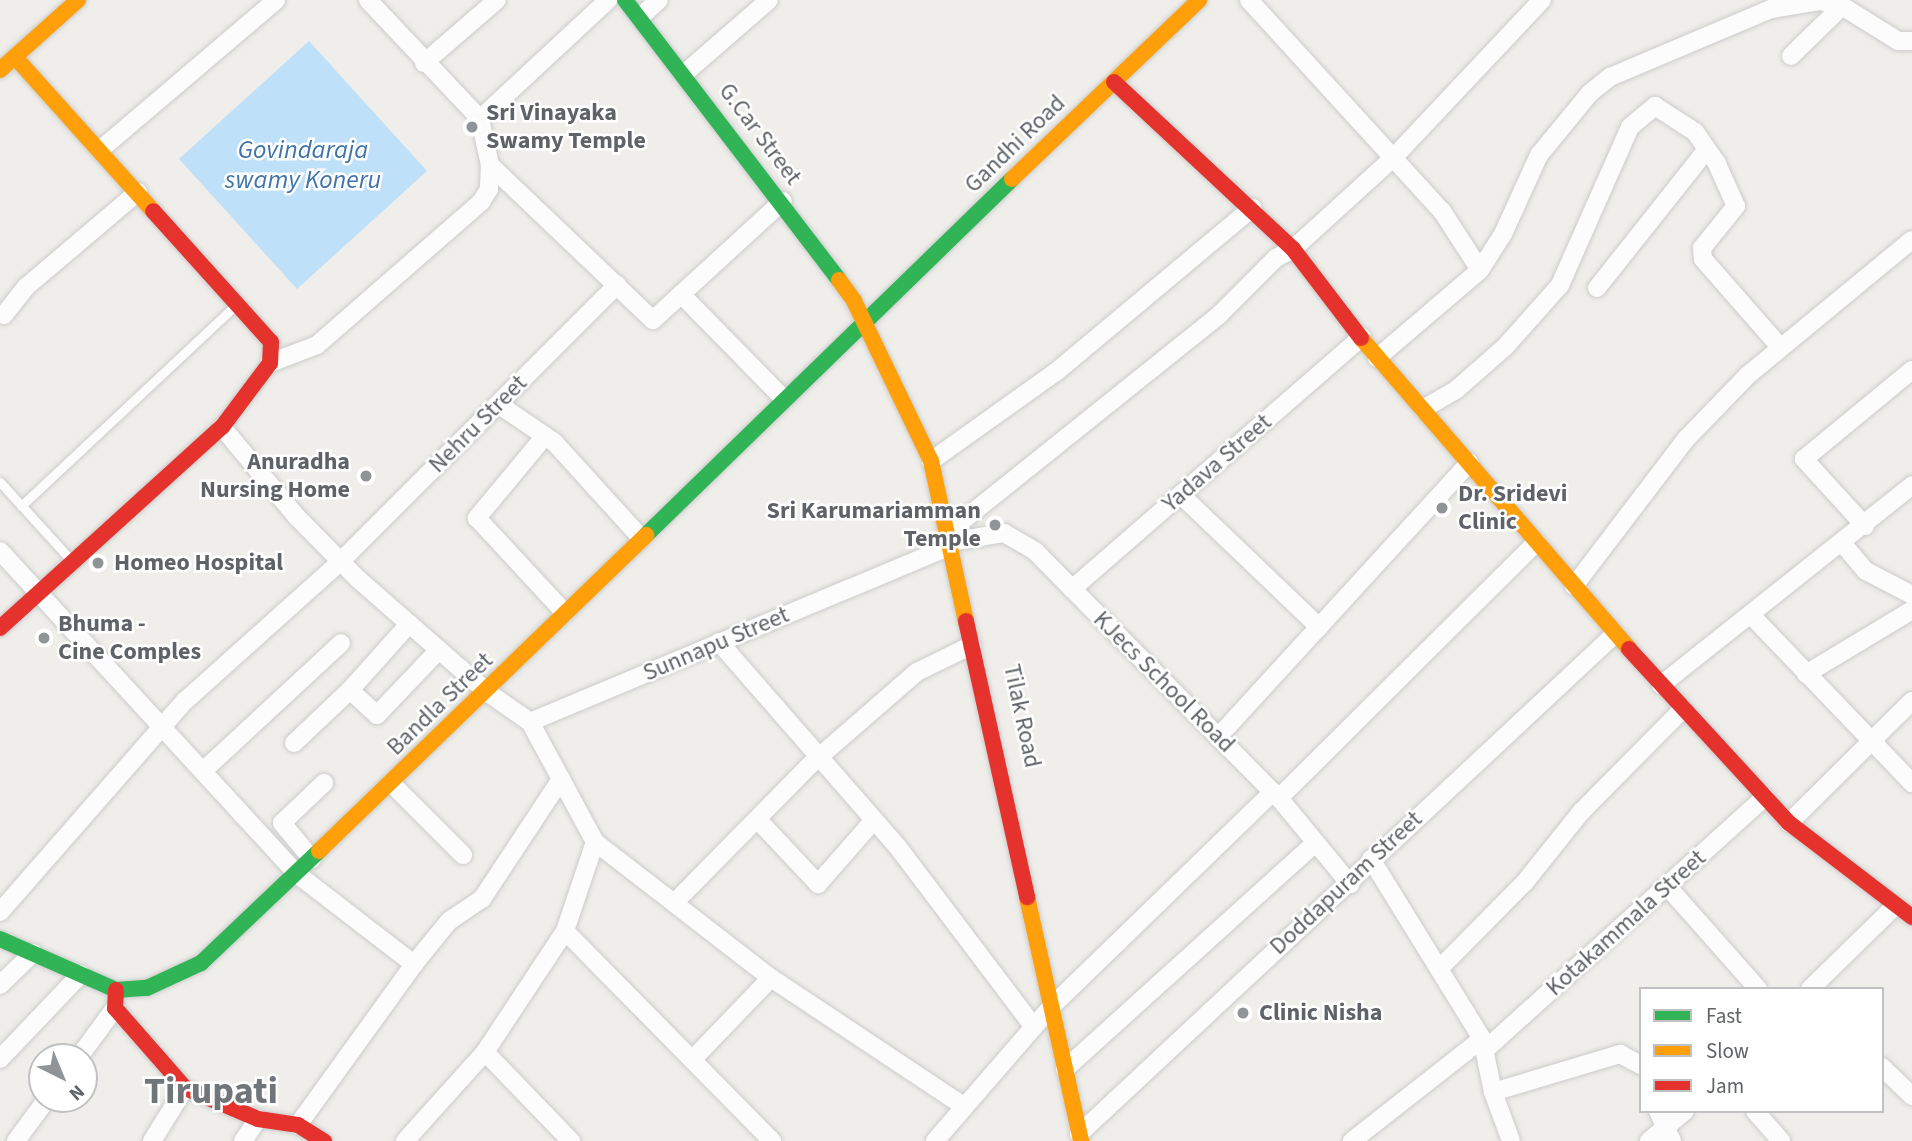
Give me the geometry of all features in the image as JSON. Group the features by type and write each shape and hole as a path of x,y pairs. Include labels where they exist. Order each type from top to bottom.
{"main road":[{"path":"0,70 78,0"},
{"name":"G.Car Street","path":"625,0 685,73 868,317"},
{"name":"Gandhi Road","path":"868,317 1199,0"},
{"path":"0,628 222,427 270,363 271,342 15,57"},
{"path":"1114,82 1293,249 1377,358 1615,634 1789,823 1912,917"},
{"name":"Bandla Street","path":"116,999 201,963 487,692 868,317"},
{"name":"Tilak Road","path":"868,317 936,457 962,521 970,551 994,710 1072,1063 1080,1138"},
{"name":"Tilak Road","path":"936,457 949,540 972,645 1058,1000"},
{"path":"0,939 81,974 116,999 185,1088 258,1119 298,1125 324,1141"},
{"name":"Tilak Road","path":"1072,1063 1098,1141"}],"street":[{"path":"100,150 276,0"},
{"path":"270,363 317,345 481,202 489,189 490,165 480,120 368,0"},
{"path":"424,63 497,0"},
{"path":"480,120 608,0"},
{"path":"640,17 659,0"},
{"path":"685,73 768,0"},
{"path":"1249,0 1442,211 1480,270"},
{"path":"949,540 962,521 1220,314 1276,258 1293,249 1393,158 1542,0"},
{"path":"1377,358 1480,270 1503,234 1539,155 1590,93 1610,78 1771,9 1820,1 1842,6 1899,41 1912,41"},
{"path":"1791,56 1842,6"},
{"path":"1423,409 1457,389 1505,347 1560,285 1630,127 1655,106 1695,132 1707,149 1736,206 1702,248 1703,259 1780,348"},
{"path":"1597,288 1707,149"},
{"path":"490,165 653,320 783,201"},
{"path":"4,315 26,287 138,192"},
{"path":"936,457 1056,372 1252,208"},
{"path":"1574,586 1686,439 1780,348 1912,240"},
{"name":"Nehru Street","path":"0,912 185,701 340,562 617,285"},
{"path":"681,295 784,399"},
{"name":"Yadava Street","path":"1072,589 1362,337"},
{"path":"1865,526 1804,459 1912,370"},
{"path":"498,404 545,436 641,538"},
{"path":"222,427 340,562 487,692 530,722 594,842 771,978 964,1106"},
{"path":"545,436 477,518 565,613"},
{"path":"1218,737 1469,463"},
{"path":"1661,685 1843,544 1912,485"},
{"path":"1181,495 1319,627"},
{"name":"KJecs School Road","path":"949,540 970,551 1004,533 1035,551 1276,796 1350,884"},
{"name":"Sunnapu Street","path":"530,722 949,540"},
{"path":"935,1141 1058,1000 1276,796 1537,542"},
{"path":"1843,544 1866,571 1912,596"},
{"path":"0,551 297,874 414,964"},
{"path":"1806,674 1912,610"},
{"path":"1751,615 1912,783"},
{"path":"293,743 350,690 409,624"},
{"name":"Doddapuram Street","path":"1080,1138 1093,1121 1350,884 1371,859 1615,634"},
{"path":"719,642 874,820 1033,1026"},
{"path":"203,771 341,643"},
{"path":"674,904 819,757 917,672 972,645"},
{"path":"350,690 377,715 439,650"},
{"path":"1789,823 1912,701"},
{"path":"1439,969 1525,882 1581,812 1683,709"},
{"path":"298,1125 414,964 449,921 482,899 561,779"},
{"path":"312,859 282,823 324,783"},
{"path":"391,783 463,855"},
{"name":"Kotakammala Street","path":"1352,1141 1484,1044 1667,886 1765,797"},
{"path":"758,820 817,884 874,820"},
{"path":"405,1141 485,1052 565,931 594,842"},
{"path":"1072,1063 1314,844"},
{"path":"1371,859 1484,1044 1493,1092 1511,1141"},
{"path":"1667,886 1747,985"},
{"path":"1812,987 1895,906"},
{"path":"565,931 772,1141"},
{"path":"0,985 33,953"},
{"path":"0,1059 81,974"},
{"path":"693,1059 771,978"},
{"path":"88,1043 116,999"},
{"path":"485,1052 571,1141"},
{"path":"1493,1092 1620,1054 1639,1064"},
{"path":"1884,1069 1912,1096"},
{"path":"152,1141 185,1088"},
{"path":"16,1141 37,1113"},
{"path":"1659,1113 1668,1136"},
{"path":"1649,1141 1668,1136 1684,1113"},
{"path":"1757,1113 1781,1141"},
{"path":"243,1141 258,1119"}],"lane":[{"path":"22,506 237,304"},
{"path":"0,482 73,562"}],"water":[{"name":"Govindaraja swamy Koneru","path":"309,41 427,171 297,289 179,159"}],"traffic: fast":[{"path":"625,0 839,280"},
{"path":"646,535 1012,179"},
{"path":"0,939 116,990 147,988 201,963 319,851"}],"traffic: slow":[{"path":"0,70 78,0"},
{"path":"1012,179 1199,0"},
{"path":"15,57 153,211"},
{"path":"839,280 854,301 931,461 966,621"},
{"path":"1361,338 1629,649"},
{"path":"319,851 646,535"},
{"path":"1027,897 1081,1141"}],"traffic: jam":[{"path":"1114,82 1293,249 1361,338"},
{"path":"0,628 222,427 270,363 271,342 153,211"},
{"path":"966,621 1027,897"},
{"path":"1629,649 1789,823 1912,917"},
{"path":"116,990 115,1008 185,1088 258,1119 298,1125 324,1141"}],"place":[{"name":"Sri Vinayaka Swamy Temple","path":"472,127"},
{"name":"Anuradha Nursing Home","path":"366,476"},
{"name":"Dr. Sridevi Clinic","path":"1442,508"},
{"name":"Sri Karumariamman Temple","path":"995,525"},
{"name":"Homeo Hospital","path":"98,563"},
{"name":"Bhuma - Cine Comples","path":"44,638"},
{"name":"Clinic Nisha","path":"1243,1013"}],"district":[{"name":"Tirupati","path":"211,1092"}]}
